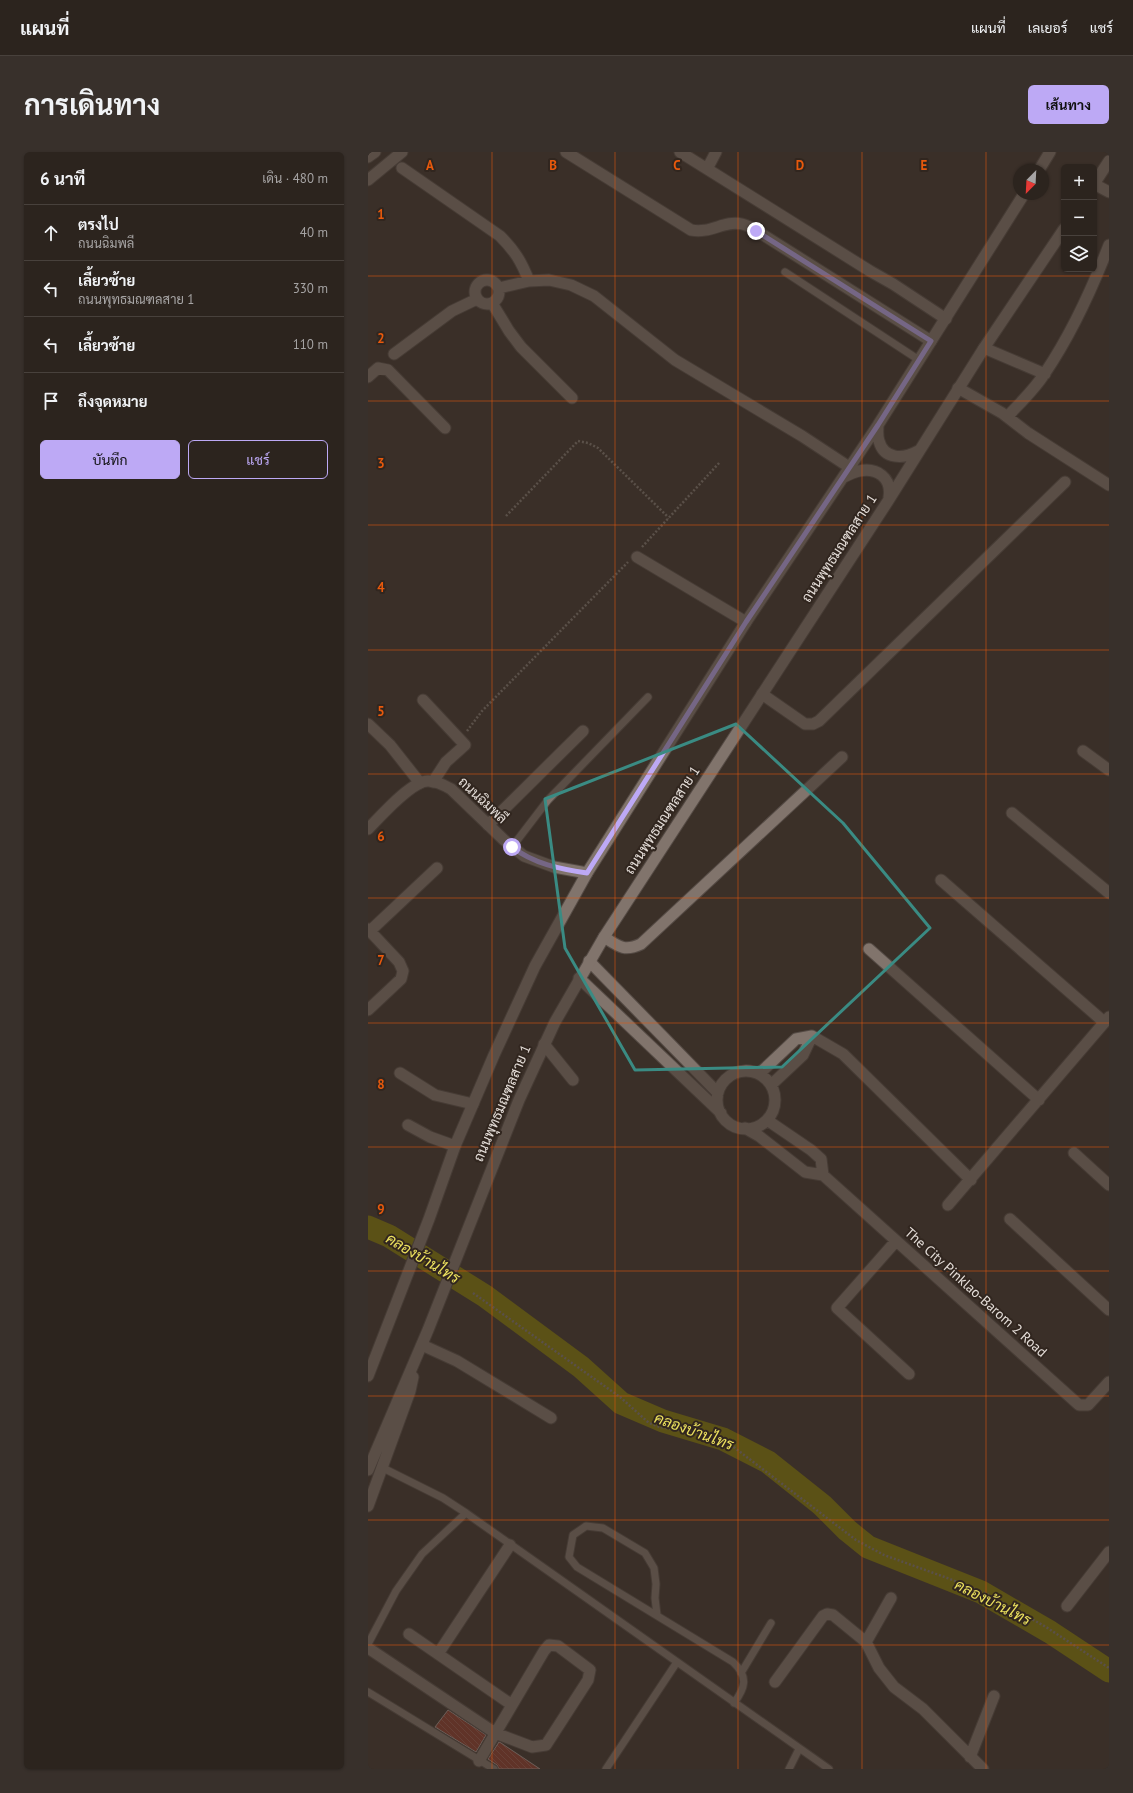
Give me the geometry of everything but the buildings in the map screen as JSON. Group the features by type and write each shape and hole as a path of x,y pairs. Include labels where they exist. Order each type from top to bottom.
{"street":[{"path":"368,158 375,152"},
{"path":"368,180 402,152"},
{"path":"566,152 691,230 700,232 735,223 743,224 931,341"},
{"path":"680,152 893,284 946,319"},
{"path":"707,169 716,152"},
{"path":"1043,164 1050,152"},
{"path":"1097,179 1109,161"},
{"path":"402,168 500,236 514,250 522,262 529,281"},
{"path":"1097,186 1109,192"},
{"name":"ถนนพุทธมณฑลสาย 1","path":"368,1376 429,1219 455,1146 535,966 587,873 746,622 878,425 1020,200"},
{"name":"ถนนพุทธมณฑลสาย 1","path":"368,1470 428,1330 519,1100 544,1044 579,978 604,937 888,501 958,388 1061,233"},
{"path":"1007,417 1045,374 1083,307 1095,282 1109,245"},
{"path":"499,288 529,281 548,280 571,285 594,296 675,360 802,436 849,467"},
{"path":"482,281 492,281 499,288 497,300 492,303 481,302 477,299 476,289 482,281"},
{"path":"394,354 452,311 477,299"},
{"path":"492,303 509,331 521,347 572,398"},
{"path":"984,348 1045,374"},
{"path":"368,377 378,368 388,370 445,428"},
{"path":"958,388 1007,417 1028,433 1109,485"},
{"path":"878,425 878,440 882,448 887,453 902,457 910,456 918,451"},
{"path":"844,477 858,471 868,470 876,472 888,482 890,488 888,501"},
{"path":"762,694 805,724 813,724 819,721 1065,482"},
{"path":"635,556 746,622"},
{"path":"423,700 465,745 446,762 433,782"},
{"path":"368,724 390,745 420,783 395,803 368,829"},
{"path":"488,825 583,731"},
{"path":"1083,751 1109,770"},
{"path":"604,937 624,948 631,949 641,944 842,757"},
{"name":"ถนนฉิมพลี","path":"420,783 427,781 433,782 442,784 451,789 512,847 533,861 570,871 587,873"},
{"path":"1012,813 1109,893"},
{"path":"368,1010 401,979 403,971 399,962 369,930 437,868"},
{"path":"940,880 1107,1020 948,1205"},
{"path":"869,949 1039,1100"},
{"path":"589,961 718,1093"},
{"path":"579,978 731,1124 745,1128 759,1136 805,1172 823,1175 821,1159 811,1150 767,1120"},
{"path":"759,1074 796,1038 812,1036 843,1054 971,1180"},
{"path":"771,1085 803,1055 812,1036"},
{"path":"544,1044 572,1080"},
{"path":"721,1113 718,1106 718,1093 725,1080 737,1072 747,1071 765,1077 775,1094 775,1103 772,1112 767,1120 761,1125 745,1128"},
{"path":"400,1073 436,1095 473,1104"},
{"path":"408,1124 430,1137 455,1146"},
{"path":"1074,1153 1109,1185"},
{"name":"The City Pinklao-Barom 2 Road","path":"823,1175 1079,1405 1088,1406 1109,1382"},
{"path":"1010,1219 1109,1310"},
{"path":"896,1241 837,1308 909,1374"},
{"path":"368,1357 382,1338"},
{"path":"422,1344 457,1361 551,1418"},
{"path":"368,1506 410,1391 416,1359"},
{"path":"438,1654 510,1544"},
{"path":"1067,1606 1109,1552"},
{"path":"866,1642 891,1598"},
{"path":"775,1682 823,1616 827,1614 833,1615 866,1642 879,1668 894,1686 923,1709 983,1769"},
{"path":"409,1634 512,1705"},
{"path":"368,1648 495,1733 532,1747 546,1745 588,1680 590,1670 558,1646 549,1645 495,1733 479,1761"},
{"path":"970,1757 994,1696"}],"lane":[{"path":"785,272 919,360"},
{"path":"512,847 548,800 648,697"},
{"path":"383,1468 443,1498 466,1513 829,1769"},
{"path":"368,1644 396,1591 422,1554 466,1513"},
{"path":"657,1615 654,1568 645,1553 603,1528 586,1526 573,1535 569,1557 577,1567 733,1662 743,1678 743,1688 734,1703"},
{"path":"741,1673 771,1623"},
{"path":"606,1769 676,1662"},
{"path":"368,1692 494,1769"},
{"path":"789,1769 799,1749"}],"path":[{"path":"506,516 578,441 588,443 598,448 669,518"},
{"path":"465,745 466,731 482,711 635,556 720,462"},
{"path":"473,1293 620,1397 649,1423 660,1427 710,1436 726,1442 856,1540 884,1555 987,1594 1046,1627 1109,1668"}],"highlighted area":[{"path":"736,724 843,823 930,928 782,1067 635,1070 565,948 545,799"}],"waterway":[{"name":"คลองบ้านไทร","path":"368,1227 389,1236 485,1296 581,1367 621,1403 663,1421 723,1439 768,1462 822,1505 847,1530 868,1547 981,1592 1050,1632 1109,1671"}],"route":[{"path":"512,847 533,861 570,871 587,873 746,622 844,477 931,341 914,328 756,231"}]}
